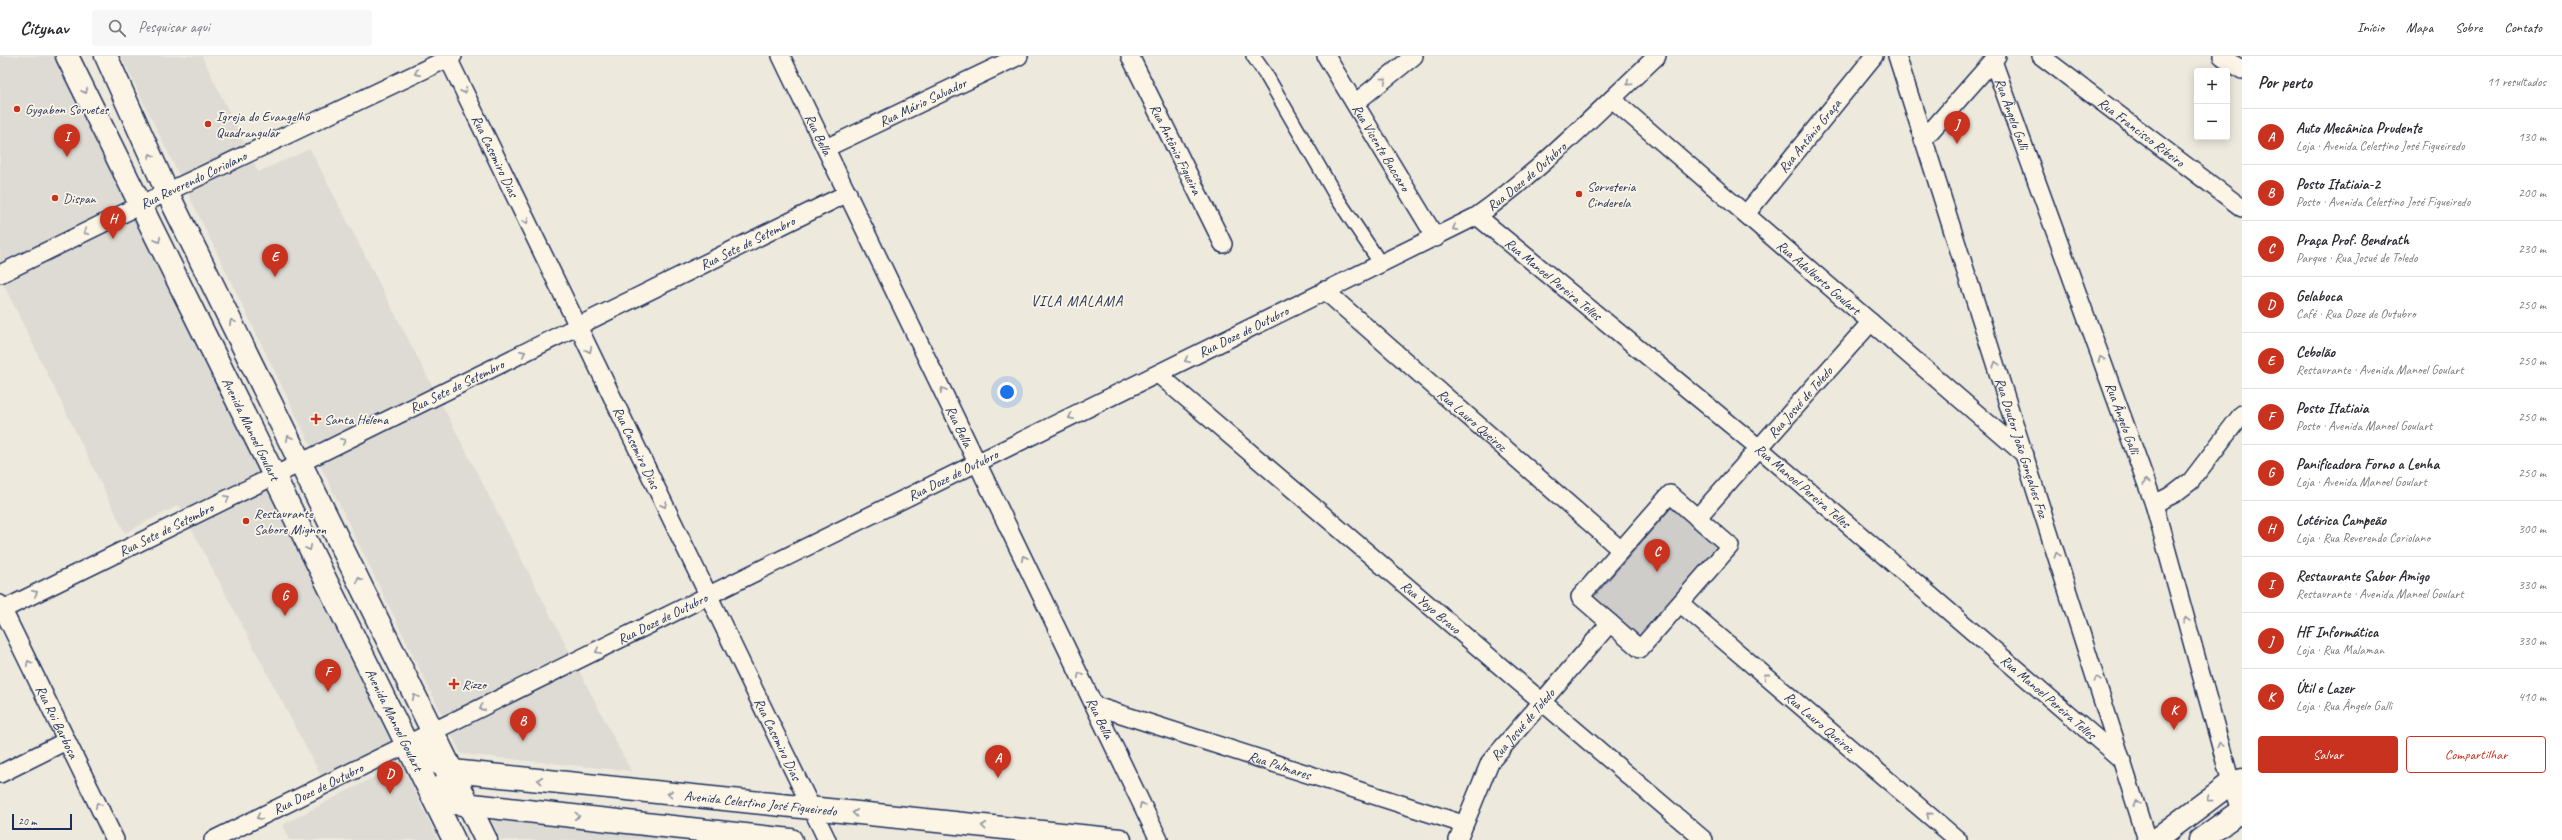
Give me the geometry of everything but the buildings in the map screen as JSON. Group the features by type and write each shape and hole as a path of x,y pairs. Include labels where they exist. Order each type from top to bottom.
{"main road":[{"name":"Avenida Manoel Goulart","path":"67,56 454,840"},
{"name":"Avenida Manoel Goulart","path":"106,56 167,192 486,840"},
{"name":"Avenida Celestino José Figueiredo","path":"407,745 452,771 1120,840"},
{"path":"452,771 436,801 792,840"},
{"path":"2155,840 2236,781"},
{"path":"2200,840 2241,812"}],"street":[{"name":"Rua Bella","path":"781,56 1096,706 1159,840"},
{"name":"Rua Mário Salvador","path":"826,148 1018,56"},
{"name":"Rua Antônio Figueira","path":"1130,56 1223,244"},
{"path":"1253,56 1265,73 1337,198 1381,264"},
{"name":"Rua Vicente Baccaro","path":"1326,56 1436,238"},
{"path":"1354,103 1414,56"},
{"name":"Rua Doze de Outubro","path":"212,840 1158,374 1324,290 1436,238 1477,216 1515,189 1566,144 1657,56"},
{"name":"Rua Antônio Graça","path":"1746,214 1874,56"},
{"name":"Rua Doutor João Gonçalves Foz","path":"1897,56 2147,840"},
{"name":"Rua Francisco Ribeiro","path":"2040,56 2242,208"},
{"path":"2222,56 2242,70"},
{"name":"Rua Reverendo Coriolano","path":"0,274 449,57"},
{"name":"Rua Casemiro Dias","path":"449,57 577,326 827,840"},
{"path":"1923,140 1995,58"},
{"name":"Rua Ângelo Galli","path":"1995,58 2154,504 2236,781 2241,812"},
{"name":"Rua Adalberto Goulart","path":"1612,99 2025,455"},
{"name":"Rua Sete de Setembro","path":"1,608 848,193"},
{"name":"Rua Manoel Pereira Telles","path":"1477,216 1759,448 2123,761"},
{"name":"Rua Lauro Queiroz","path":"1324,290 1621,550"},
{"name":"Rua Josué de Toledo","path":"1698,518 1871,322"},
{"name":"Rua Yoyo Bravo","path":"1158,374 1704,840"},
{"path":"2154,504 2174,494 2191,481 2242,414"},
{"path":"1670,494 1698,518 1730,546 1640,650 1580,597 1670,494"},
{"name":"Rua Lauro Queiroz","path":"1681,604 1958,840"},
{"name":"Rua Rui Barbosa","path":"1,608 115,840"},
{"name":"Rua Josué de Toledo","path":"1458,840 1463,824 1490,762 1610,623"},
{"name":"Rua Palmares","path":"1096,706 1463,824"},
{"path":"0,774 66,741"}],"shaded area":[{"path":"0,56 56,56 395,744 322,778 179,505 125,533 0,277"},
{"path":"121,56 202,56 258,172 310,149 631,771 461,754"},
{"path":"1672,507 1719,547 1641,637 1594,597"},
{"path":"401,763 438,840 289,840 282,825"},
{"path":"489,815 715,840 501,840"}],"place":[{"name":"Gygabon Sorvetes","path":"17,109"},
{"name":"Igreja do Evangelho Quadrangular","path":"208,124"},
{"name":"HF Informática","path":"1957,144"},
{"name":"Restaurante Sabor Amigo","path":"67,157"},
{"name":"Sorveteria Cinderela","path":"1579,194"},
{"name":"Dispan","path":"55,198"},
{"name":"Lotérica Campeão","path":"113,239"},
{"name":"Cebolão","path":"275,277"},
{"name":"Santa Helena","path":"316,419"},
{"name":"Restaurante Sabore Mignon","path":"246,521"},
{"name":"Praça Prof. Bendrath","path":"1657,572"},
{"name":"Panificadora Forno a Lenha","path":"285,616"},
{"name":"Rizzo","path":"454,684"},
{"name":"Posto Itatiaia","path":"328,692"},
{"name":"Útil e Lazer","path":"2174,730"},
{"name":"Posto Itatiaia-2","path":"523,741"},
{"name":"Auto Mecânica Prudente","path":"998,778"},
{"name":"Gelaboca","path":"390,794"}],"district":[{"name":"VILA MALAMA","path":"1077,301"}]}
